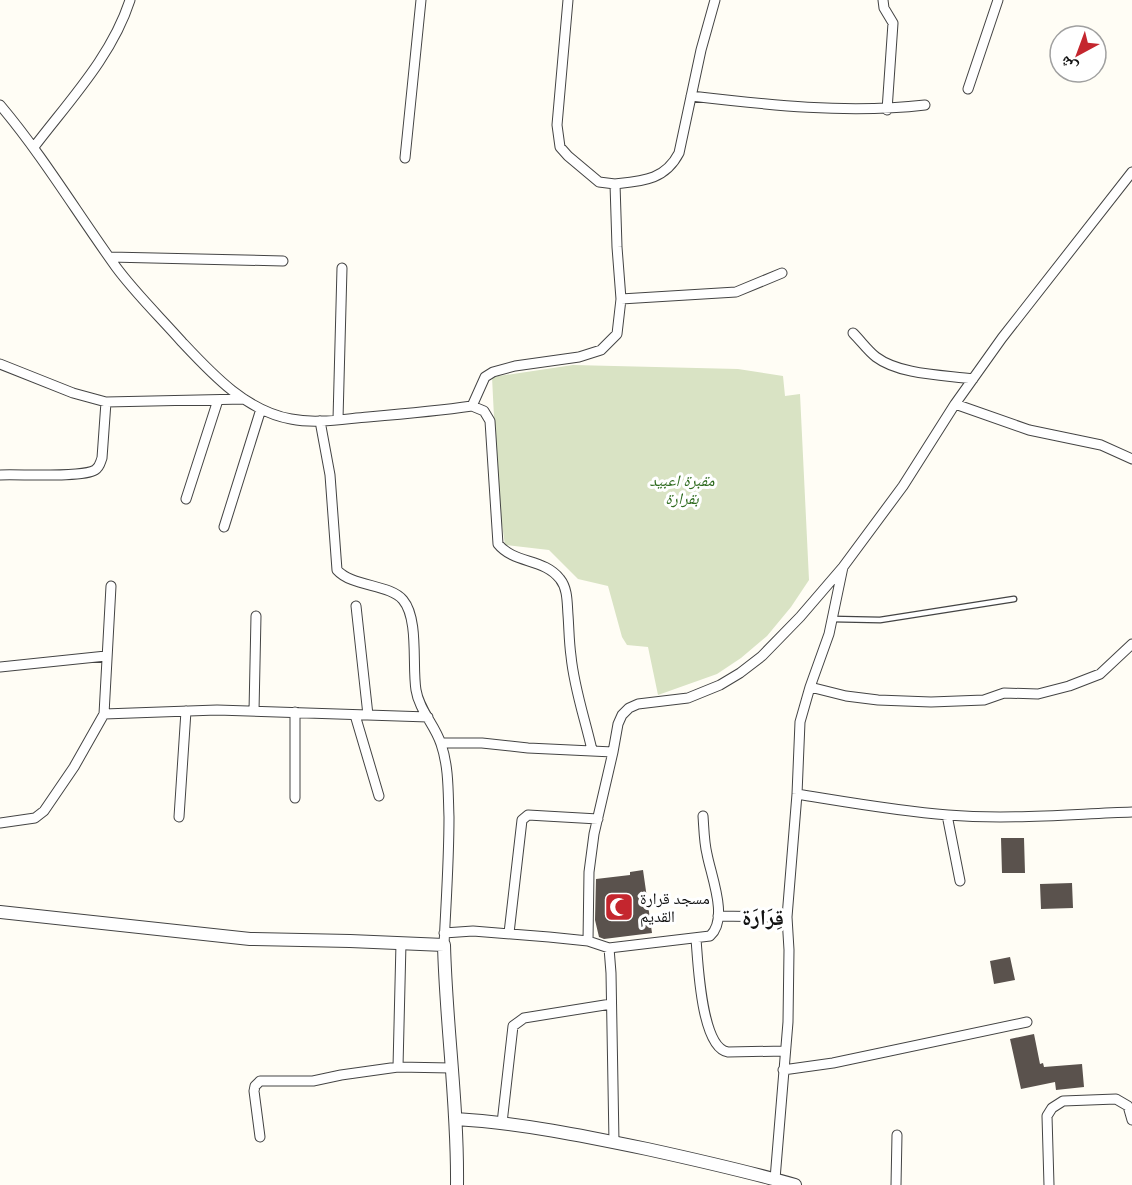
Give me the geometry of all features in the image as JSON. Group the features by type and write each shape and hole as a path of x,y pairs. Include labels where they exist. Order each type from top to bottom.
{"street":[{"path":"34,147 95,68 115,34 130,0"},
{"path":"405,158 421,0"},
{"path":"568,0 557,140 563,151 592,178 599,182 615,184 658,176 674,163 679,153 715,0"},
{"path":"883,0 884,8 893,23 887,110"},
{"path":"968,89 998,0"},
{"path":"691,96 766,105 887,110 925,105"},
{"path":"0,105 34,147 110,257 141,297 227,387 244,399 261,409 289,419 320,421 472,406 484,411 490,421 498,544 513,556 543,565 554,572 562,582 567,596 571,656 592,750"},
{"path":"588,941 589,872 594,834 614,752 618,723 629,708 638,704 688,699 720,686 762,656 782,636 843,567 903,486 973,379 1068,251 1132,172"},
{"path":"472,406 485,377 493,372 515,366 579,357 601,350 617,334 621,299 615,184"},
{"path":"110,257 283,261"},
{"path":"338,419 342,268"},
{"path":"621,299 736,292 782,273"},
{"path":"853,333 874,356 886,364 904,369 973,379"},
{"path":"0,364 63,389 106,402 244,399"},
{"path":"186,499 218,400"},
{"path":"0,474 93,471 99,466 102,458 106,402"},
{"path":"955,404 1029,430 1101,445 1132,459"},
{"path":"224,527 261,409"},
{"path":"320,421 330,475 337,570 346,577 395,594 404,600 411,622 417,698 441,743 447,771 448,890 444,939 456,1119 457,1185"},
{"path":"775,1179 789,989 787,917 800,722 829,634 843,567"},
{"path":"0,823 35,818 44,811 74,767 104,714 111,586"},
{"path":"356,606 368,715"},
{"path":"254,711 256,616"},
{"path":"810,687 868,699 931,702 984,700 1004,693 1038,694 1069,686 1100,674 1132,644"},
{"path":"0,667 106,656"},
{"path":"179,817 186,711"},
{"path":"104,714 254,711 428,717"},
{"path":"295,712 295,798"},
{"path":"355,715 379,796"},
{"path":"441,743 483,743 528,748 614,752"},
{"path":"797,794 947,815 1016,817 1132,813"},
{"path":"509,933 522,820 528,815 598,819"},
{"path":"947,815 960,881"},
{"path":"0,912 250,939 401,943 444,939 473,931 588,941 609,948 704,938 713,933 718,925 718,916 713,878 706,854 703,816"},
{"path":"718,916 787,917"},
{"path":"696,939 702,999 715,1044 728,1052 785,1051"},
{"path":"398,1067 401,943"},
{"path":"609,948 614,1142"},
{"path":"502,1123 513,1026 531,1016 611,1004"},
{"path":"783,1070 832,1063 1027,1022"},
{"path":"260,1137 254,1091 260,1081 313,1081 398,1067 451,1068"},
{"path":"1049,1185 1047,1116 1056,1104 1063,1101 1116,1099 1128,1106 1132,1120"},
{"path":"456,1119 502,1123 614,1142 722,1165 795,1185"},
{"path":"896,1185 897,1135"}],"lane":[{"path":"832,619 880,620 1014,599"}],"green space":[{"name":"مقبرة اعبيد بقرارة","path":"573,365 738,369 783,376 785,396 800,394 809,580 791,607 767,636 717,674 658,695 648,647 627,645 622,637 608,586 578,579 549,550 505,545 498,497 492,377"}],"building":[{"path":"1001,838 1024,838 1025,873 1002,873"},
{"path":"643,870 652,933 604,939 599,937 595,920 596,879 630,875 630,872"},
{"path":"1072,883 1073,908 1041,909 1040,884"},
{"path":"1010,957 1015,980 994,984 990,961"},
{"path":"1034,1034 1040,1064 1043,1063 1044,1067 1082,1064 1084,1087 1056,1090 1055,1082 1021,1089 1010,1039"}],"place":[{"name":"مسجد قرارة القديم","path":"619,907"}],"district":[{"name":"قِرَارَة","path":"763,916"}]}
